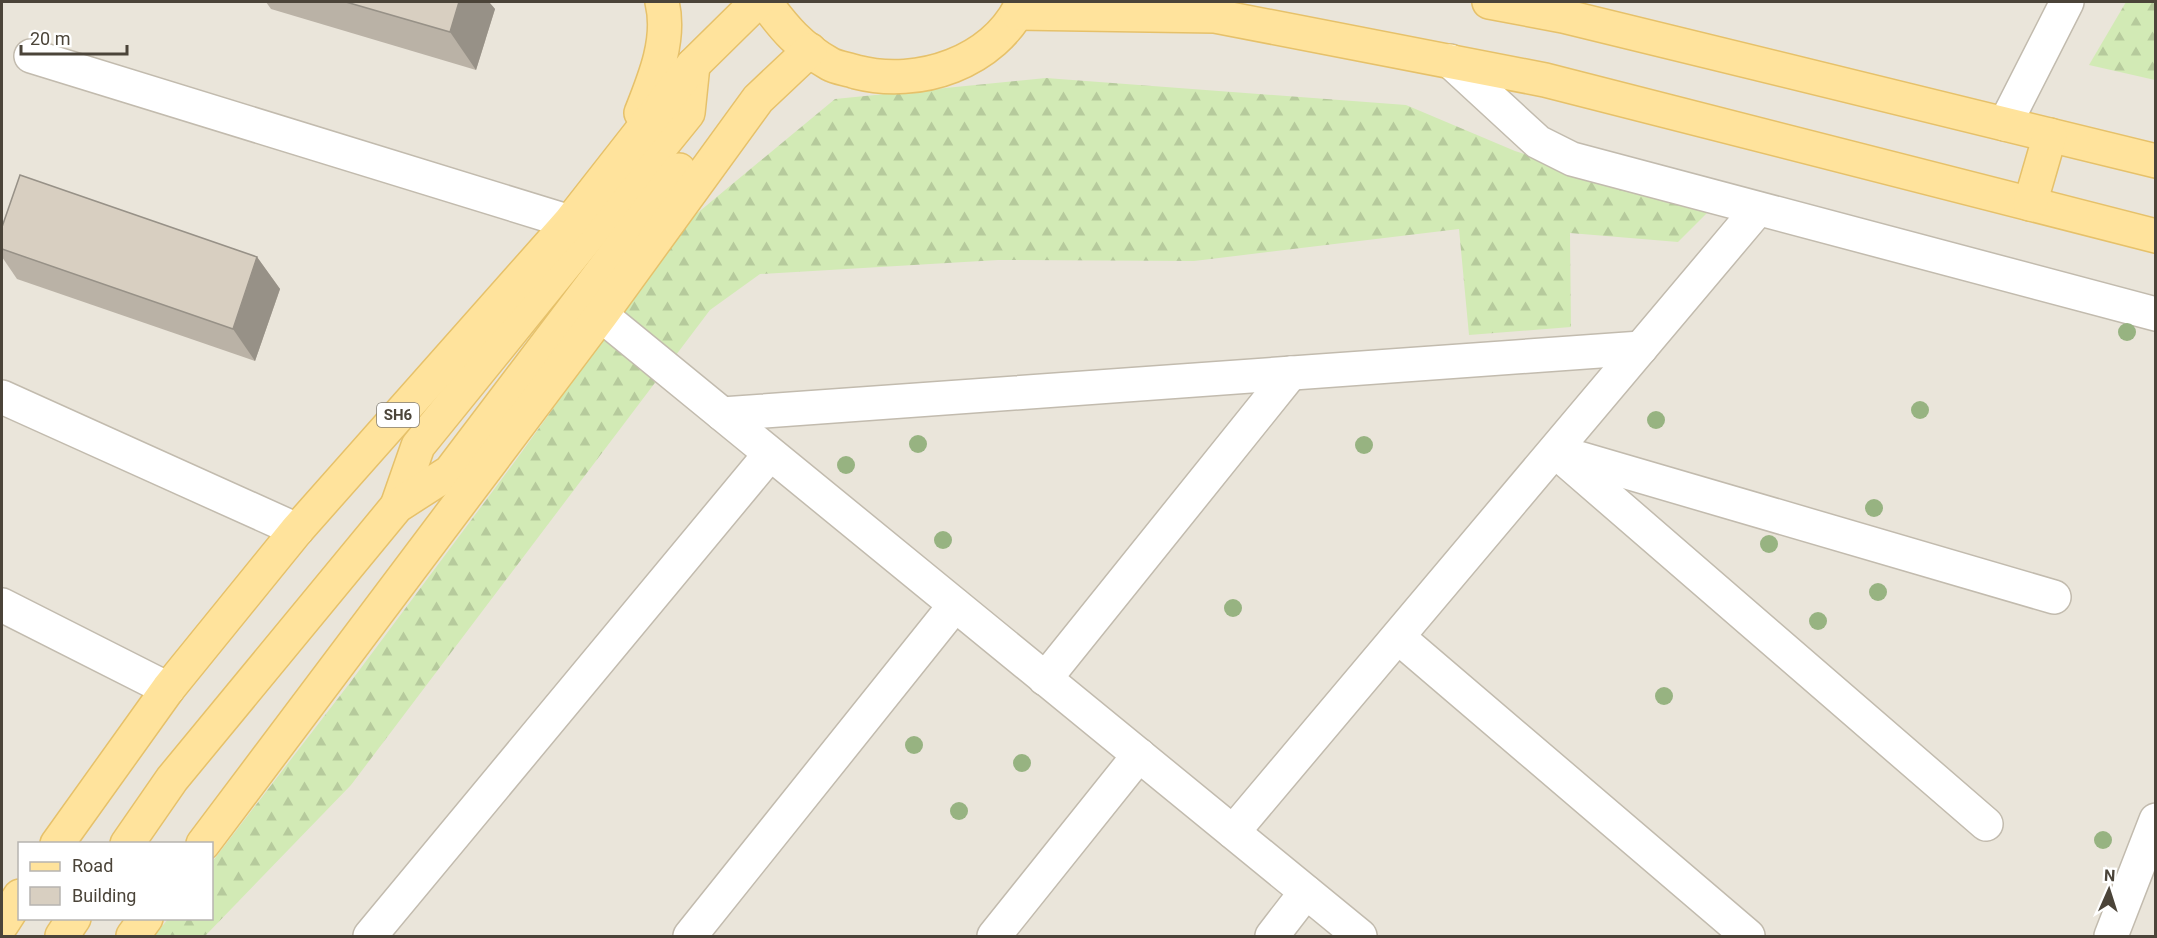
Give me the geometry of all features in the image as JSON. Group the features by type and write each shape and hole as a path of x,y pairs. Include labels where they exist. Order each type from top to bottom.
{"main road":[{"path":"629,146 658,70 666,17 662,2"},
{"name":"SH6","path":"58,842 168,689 297,530 570,222 693,65 758,2"},
{"path":"765,2 791,37 832,65 879,78 928,75 963,62 993,41 1020,7 1215,16 1545,80 2156,236"},
{"path":"1489,2 1563,16 2156,161"},
{"path":"204,842 601,315 748,112 758,99 810,50"},
{"path":"397,506 418,446 688,113 693,65"},
{"path":"128,842 172,779 397,506 450,472 710,129 748,112"},
{"path":"2030,204 2050,135"},
{"path":"2,924 18,898"},
{"path":"62,936 73,920"},
{"path":"133,936 145,920"}],"street":[{"path":"2004,124 2067,2"},
{"path":"31,56 570,222"},
{"path":"1450,61 1538,142 1572,159 2156,314"},
{"path":"1233,832 1758,209"},
{"path":"601,315 1360,936"},
{"path":"722,414 1641,348"},
{"path":"1046,679 1291,373"},
{"path":"2,397 297,530"},
{"path":"1555,451 2054,597"},
{"path":"1555,451 1986,824"},
{"path":"370,936 770,454"},
{"path":"2,605 168,689"},
{"path":"690,936 955,605"},
{"path":"1398,637 1748,936"},
{"path":"994,936 1139,755"},
{"path":"2111,936 2156,820"},
{"path":"2,888 18,894"},
{"path":"1272,936 1306,892"}],"shaded area":[{"path":"2,2 2155,2 2155,936 2,936"}],"green space":[{"path":"2126,2 2155,2 2155,80 2089,65"},
{"path":"1046,78 1406,105 1515,151 1708,212 1678,242 1570,233 1571,327 1469,335 1459,229 1194,261 998,260 760,274 710,310 351,785 205,936 154,936 167,920 213,920 213,861 349,684 516,460 689,220 835,99"}],"building":[{"path":"346,2 459,2 450,32"},
{"path":"20,175 257,257 233,329 2,249 2,227"}]}
